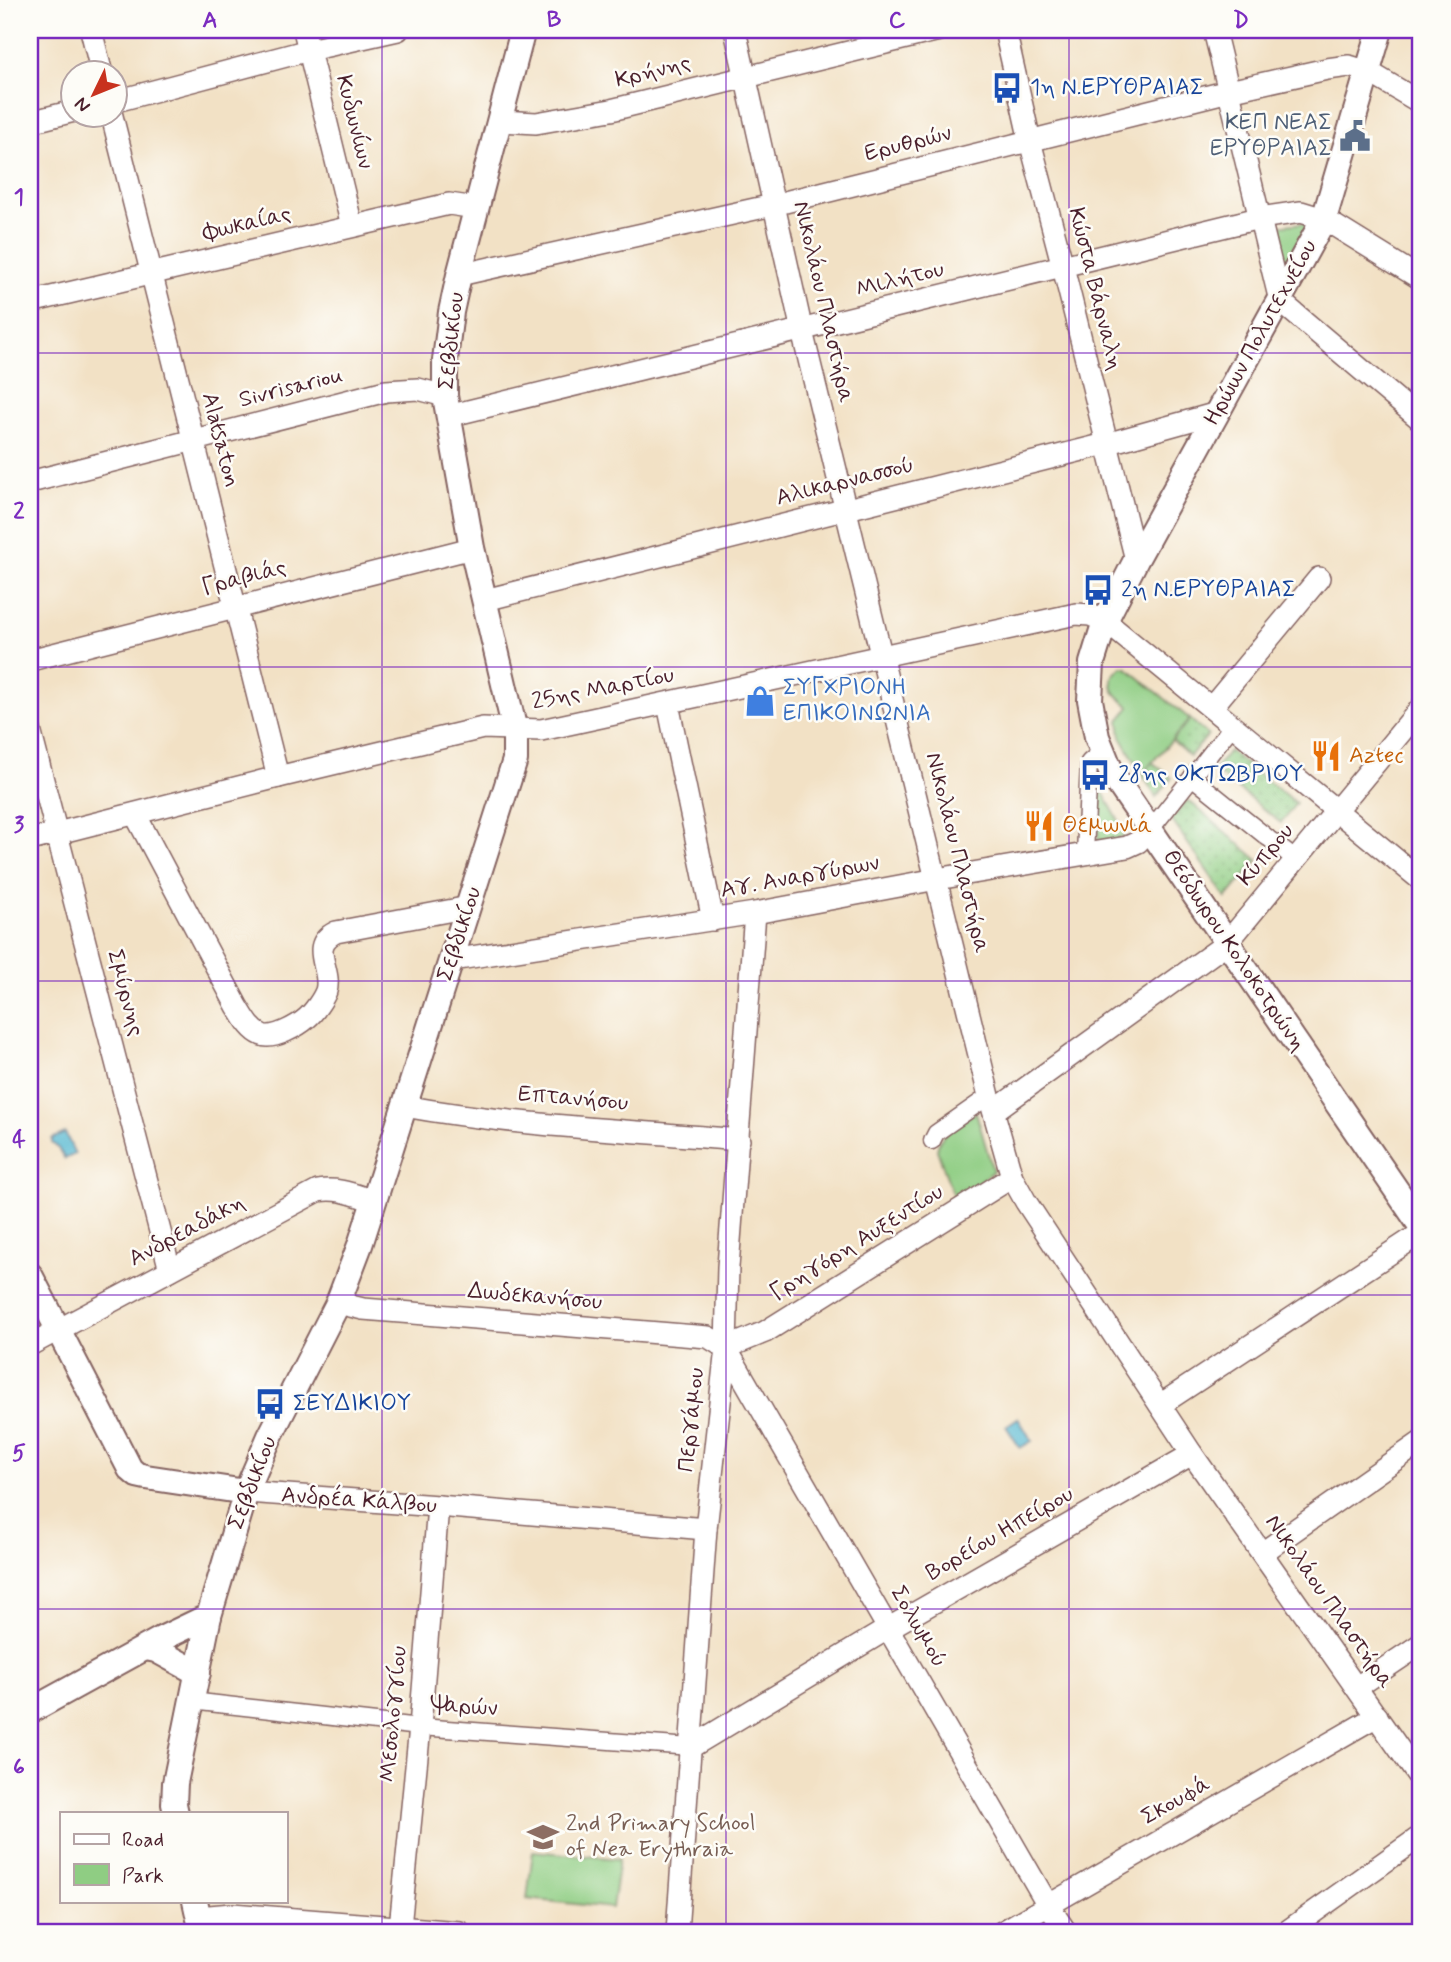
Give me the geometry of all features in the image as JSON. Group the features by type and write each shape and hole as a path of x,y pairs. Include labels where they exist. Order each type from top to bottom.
{"street":[{"path":"91,30 98,60"},
{"path":"130,97 307,40 398,30"},
{"name":"Σεβδικίου","path":"176,1812 175,1783 209,1616 246,1492 270,1436 338,1303 374,1201 515,760 515,731 472,548 446,406 451,312 523,30"},
{"name":"Νικολάου Πλαστήρα","path":"735,30 802,331 1012,1177 1192,1454 1421,1780"},
{"name":"Κρήνης","path":"501,121 536,123 611,110 939,30"},
{"name":"Κώστα Βάρναλη","path":"1005,30 1030,141 1136,560"},
{"path":"1214,30 1280,301 1421,420"},
{"name":"Ηρώων Πολυτεχνείου","path":"1105,621 1324,219 1380,30"},
{"name":"Κυδωνίων","path":"307,40 352,226"},
{"name":"Ερυθρών","path":"459,275 773,205 1229,91 1349,66 1369,72"},
{"path":"1369,72 1421,103"},
{"path":"30,122 60,114"},
{"name":"Alatsaton","path":"116,130 278,777"},
{"name":"Φωκαίας","path":"30,302 449,204 476,208"},
{"name":"Μιλήτου","path":"446,406 802,331 1259,218 1301,212 1324,219"},
{"path":"1324,219 1421,279"},
{"name":"Sivrisariou","path":"30,482 386,391 418,390 446,406"},
{"name":"Αλικαρνασσού","path":"485,600 1106,444 1217,413"},
{"name":"Γραβιάς","path":"30,660 472,548"},
{"path":"1212,707 1319,578"},
{"name":"25ης Μαρτίου","path":"30,840 483,728 541,730 1076,614 1090,615 1105,621"},
{"path":"1105,621 1421,880"},
{"name":"Θεόδωρου Κολοκοτρώνη","path":"1105,621 1092,663 1090,699 1097,737 1112,774 1421,1226"},
{"path":"668,704 713,920"},
{"name":"Κύπρου","path":"992,1103 1227,943 1421,708"},
{"path":"1151,829 1233,725"},
{"name":"Σμύρνης","path":"30,730 170,1270"},
{"path":"1085,854 1089,762 1102,751"},
{"path":"1192,777 1296,860"},
{"path":"135,814 237,1006 250,1026 262,1035 274,1037 307,1018 318,1004 326,990 322,951 328,936 337,932 469,907"},
{"name":"Αγ. Αναργύρων","path":"452,960 755,913 1127,847 1138,842 1151,829"},
{"name":"Περγάμου","path":"677,1932 706,1529 726,1348 728,1267 755,913"},
{"path":"932,1140 936,1133 992,1103"},
{"name":"Επτανήσου","path":"404,1106 446,1114 739,1139"},
{"name":"Γρηγόρη Αυξεντίου","path":"726,1348 765,1332 1012,1177"},
{"name":"Ανδρεαδάκη","path":"30,1346 318,1191 340,1190 374,1201"},
{"path":"1160,1405 1421,1233"},
{"path":"30,1275 59,1330"},
{"name":"Δωδεκανήσου","path":"338,1303 363,1309 708,1337 726,1348"},
{"name":"Ανδρέα Κάλβου","path":"59,1330 130,1469 137,1475 246,1492 706,1529"},
{"name":"Σολωμού","path":"726,1348 1048,1906 1066,1932"},
{"path":"1262,1553 1421,1442"},
{"name":"Βορείου Ηπείρου","path":"691,1748 889,1628 1192,1454"},
{"name":"Μεσολογγίου","path":"400,1927 438,1506"},
{"path":"30,1711 161,1639 209,1616"},
{"path":"1357,1687 1421,1644"},
{"path":"146,1648 156,1650 198,1673"},
{"name":"Ψαρών","path":"191,1701 420,1727 691,1748"},
{"name":"Σκουφά","path":"1002,1932 1377,1716"},
{"path":"1286,1931 1421,1836"},
{"path":"198,1916 232,1914 460,1932"}],"green space":[{"path":"1304,223 1307,226 1285,265 1274,228"},
{"path":"1122,667 1127,668 1190,719 1142,774 1121,737 1119,720 1130,707 1113,690 1112,681 1113,675"},
{"path":"1190,719 1208,735 1190,756 1172,740"},
{"path":"1229,751 1296,803 1281,823 1214,770"},
{"path":"1152,762 1172,778 1156,797 1142,774"},
{"path":"1097,782 1125,832 1124,837 1098,844"},
{"path":"1188,800 1258,860 1226,898 1171,819"},
{"path":"976,1112 993,1171 955,1200 937,1150 946,1132"},
{"path":"533,1851 619,1859 612,1908 527,1899"}],"water":[{"path":"65,1133 75,1154 65,1159 52,1143 52,1139"},
{"path":"1018,1418 1032,1441 1020,1448 1006,1426"}],"place":[{"name":"1η Ν.ΕΡΥΘΡΑΙΑΣ","path":"1007,88"},
{"name":"ΚΕΠ ΝΕΑΣ ΕΡΥΘΡΑΙΑΣ","path":"1355,136"},
{"name":"2η Ν.ΕΡΥΘΡΑΙΑΣ","path":"1098,590"},
{"name":"ΣΥΓΧΡΙΟΝΗ ΕΠΙΚΟΙΝΩΝΙΑ","path":"760,701"},
{"name":"Aztec","path":"1326,756"},
{"name":"28ης ΟΚΤΩΒΡΙΟΥ","path":"1095,775"},
{"name":"Θεμωνιά","path":"1039,826"},
{"name":"ΣΕΥΔΙΚΙΟΥ","path":"270,1404"},
{"name":"2nd Primary School of Nea Erythraia","path":"543,1837"}]}
